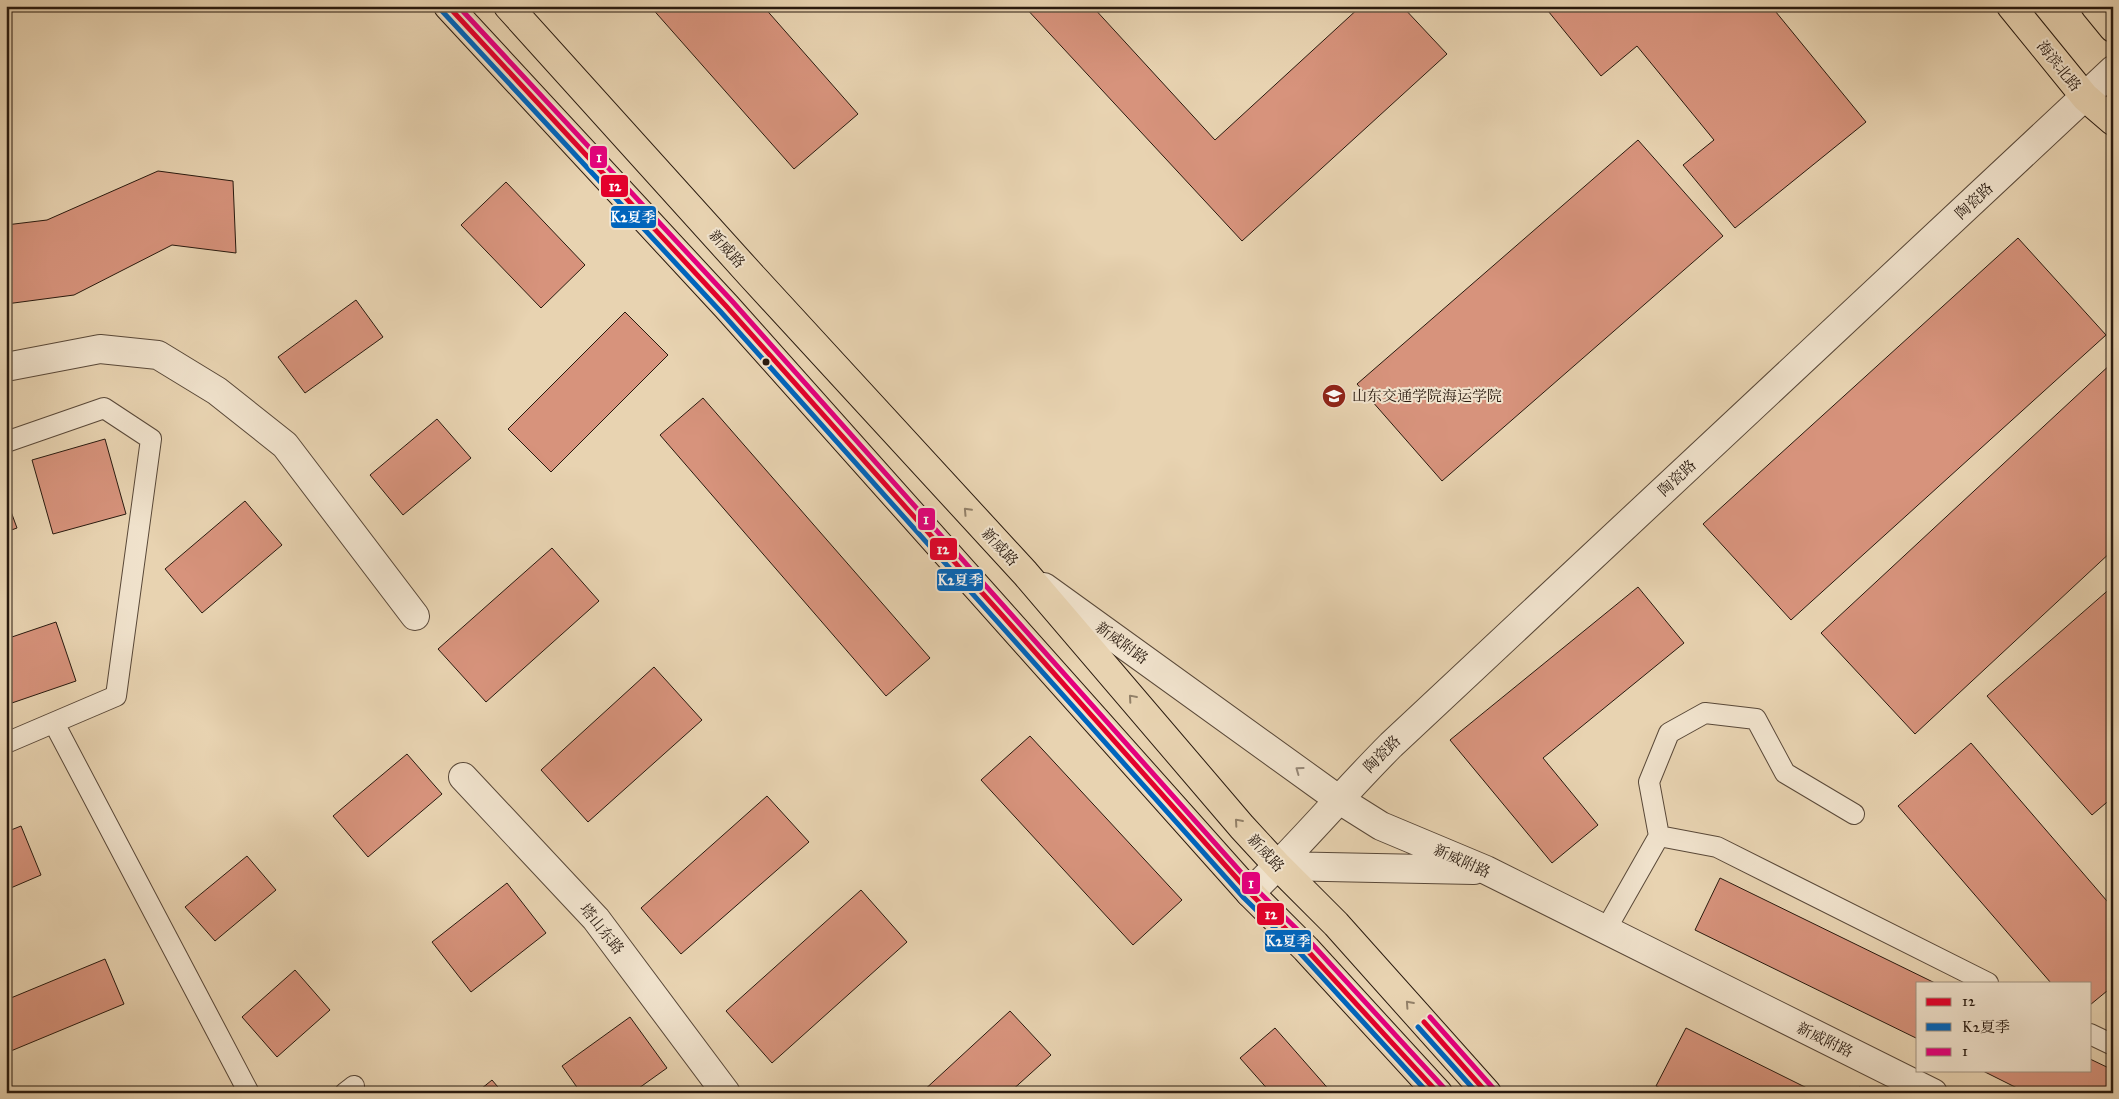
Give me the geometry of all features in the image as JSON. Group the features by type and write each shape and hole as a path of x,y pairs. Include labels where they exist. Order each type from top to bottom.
{"main road":[{"path":"448,6 726,306 1250,893 1306,949 1438,1093"},
{"name":"新威路","path":"508,6 1025,574 1278,866 1336,924 1488,1093"},
{"name":"海滨北路","path":"2011,6 2085,98 2113,121"},
{"path":"2095,6 2113,28"}],"street":[{"name":"陶瓷路","path":"1250,893 1278,866 1338,799 1391,745 2113,70"},
{"path":"6,367 100,349 158,355 217,391 285,445 415,616"},
{"name":"新威附路","path":"1025,574 1338,799 1381,826 1486,870 1933,1093"},
{"name":"塔山东路","path":"463,777 596,919 726,1093"},
{"path":"1278,866 1486,870"}],"lane":[{"path":"6,442 104,408 151,439 116,696 6,743"},
{"path":"1606,931 1659,836 1649,782 1669,732 1705,713 1756,719 1784,774 1854,814"},
{"path":"54,723 250,1093"},
{"path":"1659,836 1717,847 1986,982"},
{"path":"2092,1035 2113,1045"}],"building":[{"path":"650,6 763,6 858,114 794,169"},
{"path":"1024,6 1092,6 1215,140 1361,6 1402,6 1447,54 1242,241"},
{"path":"1544,6 1771,6 1866,122 1735,228 1683,165 1714,140 1637,46 1601,76"},
{"path":"1638,140 1723,236 1442,481 1357,384"},
{"path":"158,171 233,181 236,253 172,245 74,295 6,304 6,225 47,220"},
{"path":"506,182 585,265 541,308 461,225"},
{"path":"2018,238 2106,335 1791,620 1703,524"},
{"path":"356,300 383,337 305,393 278,357"},
{"path":"625,312 668,355 551,472 508,429"},
{"path":"2113,362 2113,550 1915,734 1821,633"},
{"path":"703,398 930,658 886,696 660,435"},
{"path":"437,419 471,458 403,515 370,475"},
{"path":"105,439 126,514 53,534 32,460"},
{"path":"6,498 17,528 6,532"},
{"path":"245,501 282,545 202,613 165,569"},
{"path":"552,548 599,601 486,702 438,649"},
{"path":"2113,586 2113,797 2092,815 1987,696"},
{"path":"1638,587 1684,643 1543,758 1598,825 1552,863 1450,740"},
{"path":"56,622 76,681 6,705 6,639"},
{"path":"654,667 702,720 588,822 541,770"},
{"path":"1030,736 1182,900 1133,945 981,780"},
{"path":"1971,743 2113,908 2113,986 2092,1003 2092,982 2050,982 1898,806"},
{"path":"407,754 442,794 368,857 333,816"},
{"path":"767,796 809,842 681,954 641,908"},
{"path":"21,826 41,875 6,890 6,832"},
{"path":"247,856 276,890 215,941 185,907"},
{"path":"1720,878 1933,982 1916,982 1916,1038 1695,930"},
{"path":"507,883 546,933 471,992 432,942"},
{"path":"861,890 907,942 772,1063 726,1011"},
{"path":"105,959 124,1004 6,1053 6,1000"},
{"path":"295,970 330,1010 277,1057 242,1017"},
{"path":"1010,1011 1051,1055 1009,1093 921,1093"},
{"path":"630,1017 667,1068 632,1093 581,1093 562,1066"},
{"path":"1275,1028 1332,1093 1271,1093 1240,1058"},
{"path":"1686,1028 1817,1093 1671,1093 1656,1086"},
{"path":"2092,1060 2113,1070 2113,1093 2027,1093 1985,1072 2092,1072"},
{"path":"492,1080 503,1093 476,1093"},
{"path":"1859,1087 1870,1093 1857,1093"}],"transit line":[{"name":"12","path":"448,6 726,306 1250,893 1306,949 1438,1093"},
{"name":"1","path":"458,6 732,301 1255,888 1312,944 1444,1088"},
{"name":"K2夏季","path":"442,11 720,311 1244,898 1301,954 1428,1093"},
{"name":"1","path":"1430,1017 1493,1088"},
{"name":"12","path":"1424,1022 1487,1093"},
{"name":"K2夏季","path":"1418,1027 1477,1093"}],"place":[{"name":"山东交通学院海运学院","path":"1334,396"}]}
